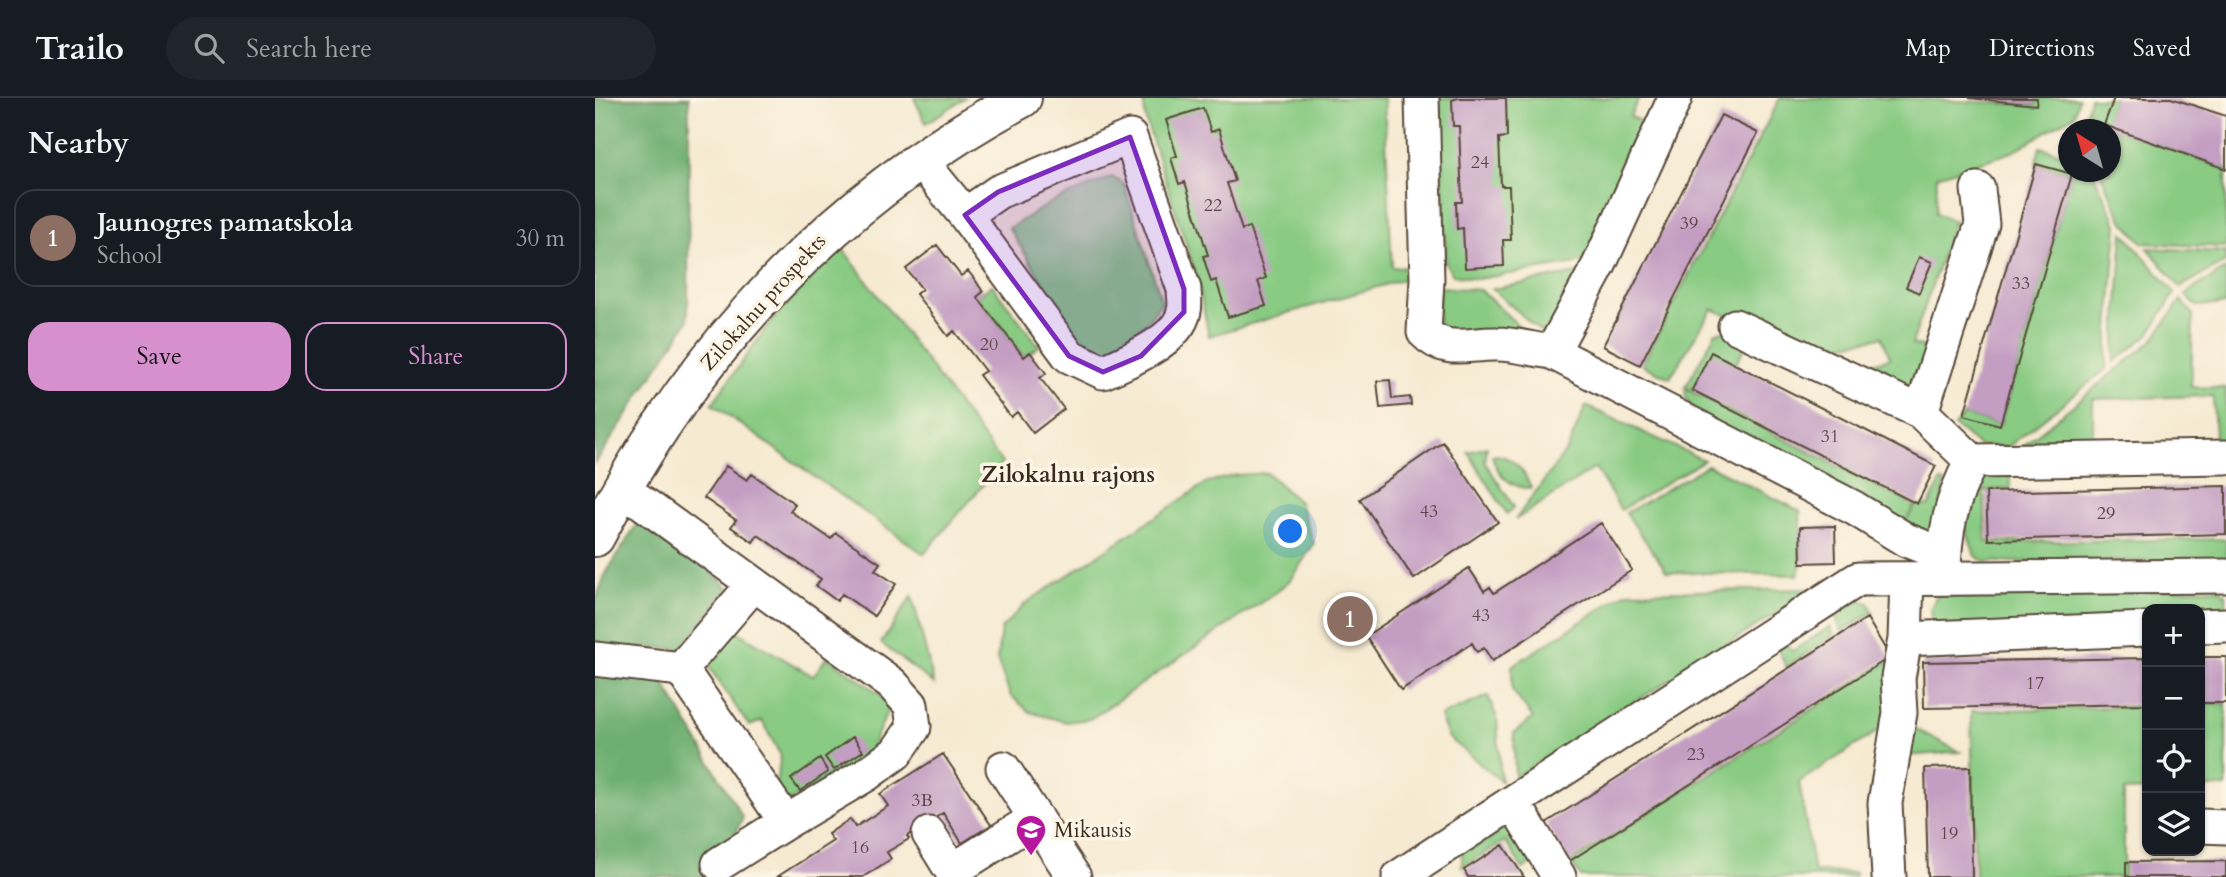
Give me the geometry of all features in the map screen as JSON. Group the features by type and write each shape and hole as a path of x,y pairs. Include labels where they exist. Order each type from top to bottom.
{"main road":[{"name":"Zilokalnu prospekts","path":"595,537 619,492 698,373 751,309 838,222 920,160 983,119 1022,98"}],"street":[{"path":"1422,98 1427,280 1424,332 1435,343 1454,347 1499,344 1552,352 1854,508 1944,567"},
{"path":"1552,352 1599,265 1675,98"},
{"path":"920,160 965,215 1069,356 1103,372 1141,356 1175,327 1184,312 1184,289 1130,137 998,192 965,215"},
{"path":"1921,412 1982,224 1978,188"},
{"path":"1735,326 1921,412 1972,461 2226,457"},
{"path":"1944,567 1955,492 1972,461"},
{"path":"619,492 639,501 882,677 911,705 913,727 896,753 867,774 719,864"},
{"path":"1399,877 1859,579 1907,579 1944,567 2226,576"},
{"path":"1889,877 1885,803 1898,729 1907,579"},
{"path":"681,669 754,584"},
{"path":"2205,626 2226,625"},
{"path":"1905,639 2142,629"},
{"path":"595,659 681,669 786,822"},
{"path":"1866,749 1898,729"},
{"path":"1003,768 1074,877"},
{"path":"1513,802 1559,877"},
{"path":"929,834 952,871 1036,818"},
{"path":"2205,827 2226,827"}],"highlighted area":[{"path":"1130,137 1184,289 1184,312 1141,356 1103,372 1069,356 965,215 998,192"}],"green space":[{"path":"595,98 689,98 688,321 595,464"},
{"path":"914,98 965,98 926,123"},
{"path":"1143,98 1384,98 1392,267 1414,268 1415,276 1209,336 1197,277 1146,121"},
{"path":"1439,98 1639,98 1630,116 1652,128 1584,262 1477,279 1453,275 1446,264"},
{"path":"1780,98 1900,98 2036,105 2037,98 2079,98 2074,115 2067,119 2058,119 2058,125 2012,152 1937,176 1936,213 1954,221 1912,344 1934,351 1916,398 1869,377 1865,365 1890,358 1882,337 1812,350 1712,309 1670,378 1642,365"},
{"path":"2090,98 2114,98 2107,119 2084,119"},
{"path":"2121,131 2226,169 2226,247 2143,243 2122,220 2105,182 2121,182"},
{"path":"2040,147 2058,152 2058,170 2036,164"},
{"path":"1112,177 1124,184 1162,302 1145,324 1109,351 1085,350 1009,228 1052,202"},
{"path":"2070,182 2098,182 2117,225 2106,369 2008,447 1979,446 1954,426 1964,415 2000,425"},
{"path":"2123,232 2175,293 2149,334 2114,362"},
{"path":"840,245 1002,463 924,554 712,404 770,323"},
{"path":"2148,248 2226,252 2226,262 2180,287"},
{"path":"2226,269 2226,304 2196,306 2185,294"},
{"path":"1588,271 1547,337 1492,289"},
{"path":"992,285 1039,346 1024,357 977,297"},
{"path":"1439,287 1480,290 1532,338 1447,334 1438,323"},
{"path":"2181,300 2193,314 2191,387 2226,388 2226,440 2215,440 2213,396 2093,399 2093,443 2017,451 2152,341"},
{"path":"1723,331 1748,342 1735,365 1711,353 1692,390 1685,388 1716,332"},
{"path":"1686,389 1914,505 1907,520 1915,506 1929,505 1941,481 1945,483 1936,532 1927,533 1694,413 1685,395"},
{"path":"1586,406 1704,460 1621,510 1595,468 1515,520 1568,448"},
{"path":"1487,447 1485,462 1514,507 1507,514 1468,452"},
{"path":"1492,455 1506,458 1517,465 1531,488 1517,486 1506,479 1497,468"},
{"path":"1708,465 1800,511 1801,563 1798,575 1667,572 1626,513"},
{"path":"1267,473 1299,502 1314,544 1290,580 1278,591 1090,719 1066,722 1030,712 1010,695 997,660 1001,629 1026,603 1208,482 1237,475"},
{"path":"2010,473 2011,488 1984,491 1986,542 2226,539 2226,560 1986,562 1975,556 1963,519 1972,484 1984,476"},
{"path":"645,511 729,588 681,649 595,645 595,602 605,575"},
{"path":"2218,588 2226,594 2226,621 2205,621 2205,604 2142,604 2142,623 1934,628 1930,610 1937,595"},
{"path":"1815,589 1515,777 1514,733 1533,718 1512,690 1512,666 1627,592"},
{"path":"912,596 934,684 881,643"},
{"path":"1856,599 1869,603 1873,612 1842,631 1834,614"},
{"path":"1830,627 1834,635 1786,667 1777,646 1785,642 1792,651"},
{"path":"731,628 813,676 827,657 880,694 889,708 865,762 786,802 775,789 781,756 762,721 749,726 705,661"},
{"path":"1890,660 1889,724 1799,782 1814,872 1855,873 1855,877 1581,877 1571,862"},
{"path":"595,675 662,680 743,818 729,846 705,877 595,877"},
{"path":"1488,696 1497,718 1501,781 1448,737 1440,716"},
{"path":"2205,704 2226,704 2226,787 2205,788"},
{"path":"2142,706 2142,790 2124,791 2124,877 1975,877 1971,711"},
{"path":"1906,724 1960,752 1904,756"},
{"path":"1501,813 1534,861 1523,869 1505,841 1462,867 1462,838"}],"building":[{"path":"1506,98 1507,137 1499,138 1501,186 1509,186 1511,240 1503,240 1504,266 1465,268 1463,228 1457,229 1456,202 1462,202 1459,126 1453,126 1452,100"},
{"path":"1969,98 2037,98 2036,105"},
{"path":"2114,98 2171,98 2226,116 2226,169 2121,131 2121,119 2106,119"},
{"path":"1203,108 1211,132 1219,129 1235,181 1227,183 1242,230 1249,227 1266,278 1258,281 1266,306 1228,317 1216,280 1211,282 1203,256 1208,255 1185,182 1179,184 1171,158 1177,156 1166,120"},
{"path":"1721,115 1758,133 1640,365 1603,346"},
{"path":"2036,164 2058,170 2058,182 2070,182 2000,425 1964,415"},
{"path":"937,245 961,276 968,271 983,292 977,297 1024,357 1030,352 1046,373 1040,378 1064,409 1033,433 1017,412 1011,417 979,375 985,371 954,331 948,336 916,294 922,289 906,269"},
{"path":"1919,257 1932,262 1919,293 1906,287"},
{"path":"1711,352 1936,466 1917,504 1692,390"},
{"path":"1390,380 1392,399 1410,397 1411,405 1380,408 1377,381"},
{"path":"1443,442 1498,522 1414,579 1360,499"},
{"path":"726,466 747,480 752,474 795,504 790,511 831,539 836,533 880,563 875,570 896,584 874,616 842,594 837,601 816,586 821,579 758,535 753,542 731,527 736,520 704,498"},
{"path":"2226,486 2226,534 1988,540 1986,492"},
{"path":"1601,523 1632,570 1492,661 1484,648 1477,652 1472,643 1401,690 1366,636 1469,568 1484,591 1490,587 1494,593"},
{"path":"1835,526 1836,562 1801,563 1800,527"},
{"path":"1867,618 1890,657 1568,862 1546,823"},
{"path":"2205,657 2226,657 2226,703 2205,703"},
{"path":"2142,658 2142,704 1924,708 1923,662"},
{"path":"853,737 863,751 834,770 825,757"},
{"path":"943,754 991,825 962,843 943,813 887,852 891,859 863,877 777,877 833,841 828,834 850,819 855,827 888,806 880,794"},
{"path":"820,759 828,772 800,791 791,779"},
{"path":"1970,767 1972,877 1928,877 1925,768"},
{"path":"1503,845 1524,877 1468,877 1464,870"},
{"path":"2226,861 2226,877 2126,877 2126,862"}],"place":[{"name":"Jaunogres pamatskola","path":"1350,619"},
{"name":"Mikausis","path":"1031,857"}],"district":[{"name":"Zilokalnu rajons","path":"1068,474"}]}
